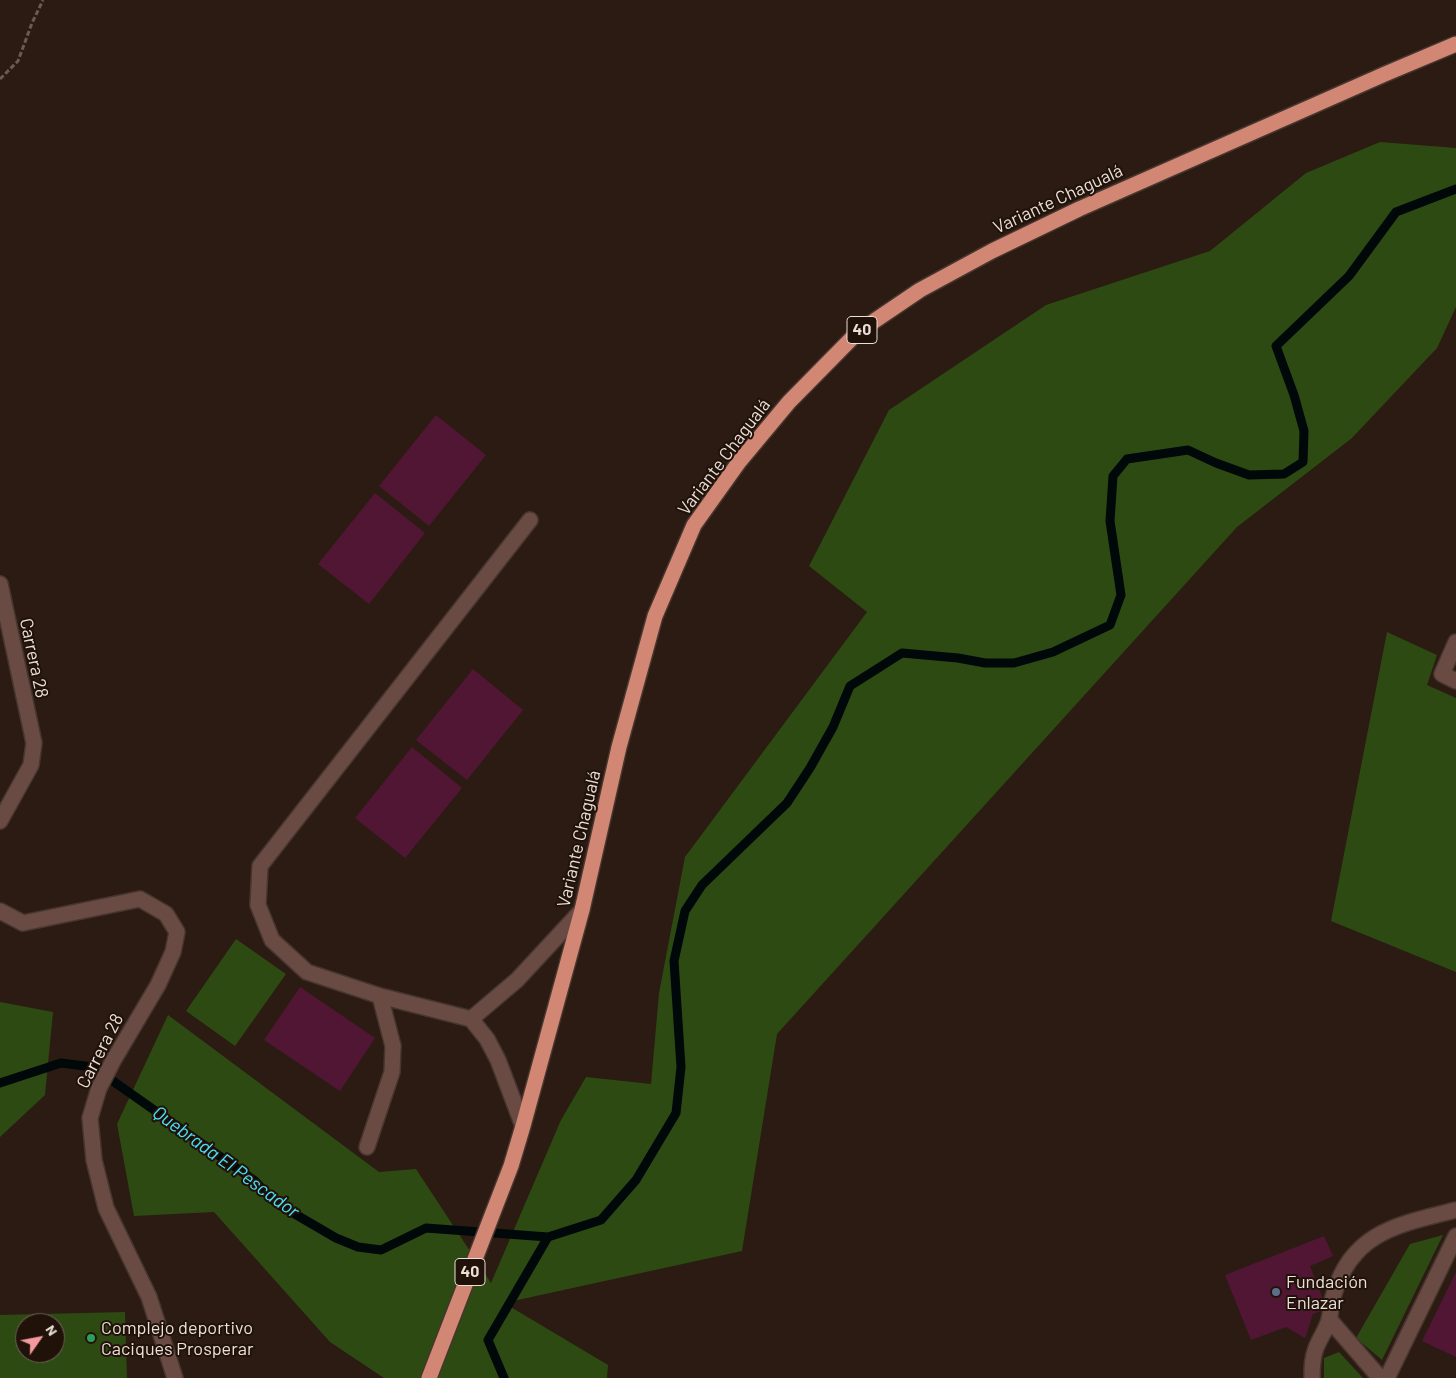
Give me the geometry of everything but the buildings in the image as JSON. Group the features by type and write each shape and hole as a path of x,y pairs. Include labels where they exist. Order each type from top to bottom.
{"highway":[{"name":"Variante Chagualá","path":"429,1378 511,1166 523,1126 582,910 619,747 655,616 694,525 739,462 789,402 858,332 920,290 992,251 1070,213 1456,44"}],"street":[{"path":"523,1126 498,1060 487,1039 471,1019 380,996 307,972 272,940 258,905 260,866 530,520"},
{"name":"Carrera 28","path":"0,584 34,743 31,764 0,821"},
{"path":"1456,642 1442,674 1456,681"},
{"name":"Carrera 28","path":"0,911 23,923 140,899 166,914 178,932 173,952 158,985 99,1088 90,1118 94,1160 106,1208 149,1297 175,1378"},
{"path":"471,1019 517,980 582,910"},
{"path":"367,1147 392,1072 393,1046 380,996"},
{"path":"1312,1378 1312,1360 1329,1319 1334,1293 1345,1270 1358,1250 1376,1236 1404,1224 1456,1210"},
{"path":"1386,1378 1456,1236"},
{"path":"1329,1319 1380,1378"}],"path":[{"path":"0,79 18,61 43,0"}],"green space":[{"path":"1380,142 1456,148 1456,307 1437,348 1352,438 1237,527 777,1034 742,1251 504,1303 608,1365 607,1378 384,1378 330,1342 214,1212 134,1216 117,1124 168,1015 379,1172 416,1169 491,1283 561,1120 586,1077 651,1084 659,993 685,857 867,612 809,566 889,410 1046,305 1210,251 1306,173"},
{"path":"1387,632 1437,655 1427,685 1456,698 1456,972 1331,921"},
{"path":"236,939 286,974 235,1046 186,1011"},
{"path":"0,1002 53,1012 45,1095 0,1137"},
{"path":"1443,1235 1382,1360 1356,1338 1410,1244"},
{"name":"Complejo deportivo Caciques Prosperar","path":"125,1312 127,1378 0,1378 0,1315 15,1315 15,1363 65,1363 65,1313"},
{"path":"1339,1352 1363,1378 1324,1378 1324,1358"}],"waterway":[{"name":"Quebrada El Pescador","path":"0,1083 61,1063 93,1067 255,1181 276,1203 336,1238 358,1247 381,1250 426,1228 548,1237 601,1220 636,1180 676,1113 681,1067 674,961 685,911 702,885 787,803 810,768 833,727 850,686 902,653 958,658 985,663 1014,663 1053,652 1110,625 1121,595 1110,521 1113,476 1127,459 1188,450 1249,475 1284,474 1303,462 1304,431 1294,395 1276,346 1349,276 1396,212 1456,189"},
{"path":"504,1378 488,1340 548,1237"}],"place":[{"name":"Fundación Enlazar","path":"1276,1292"},
{"name":"Complejo deportivo Caciques Prosperar","path":"91,1338"}]}
